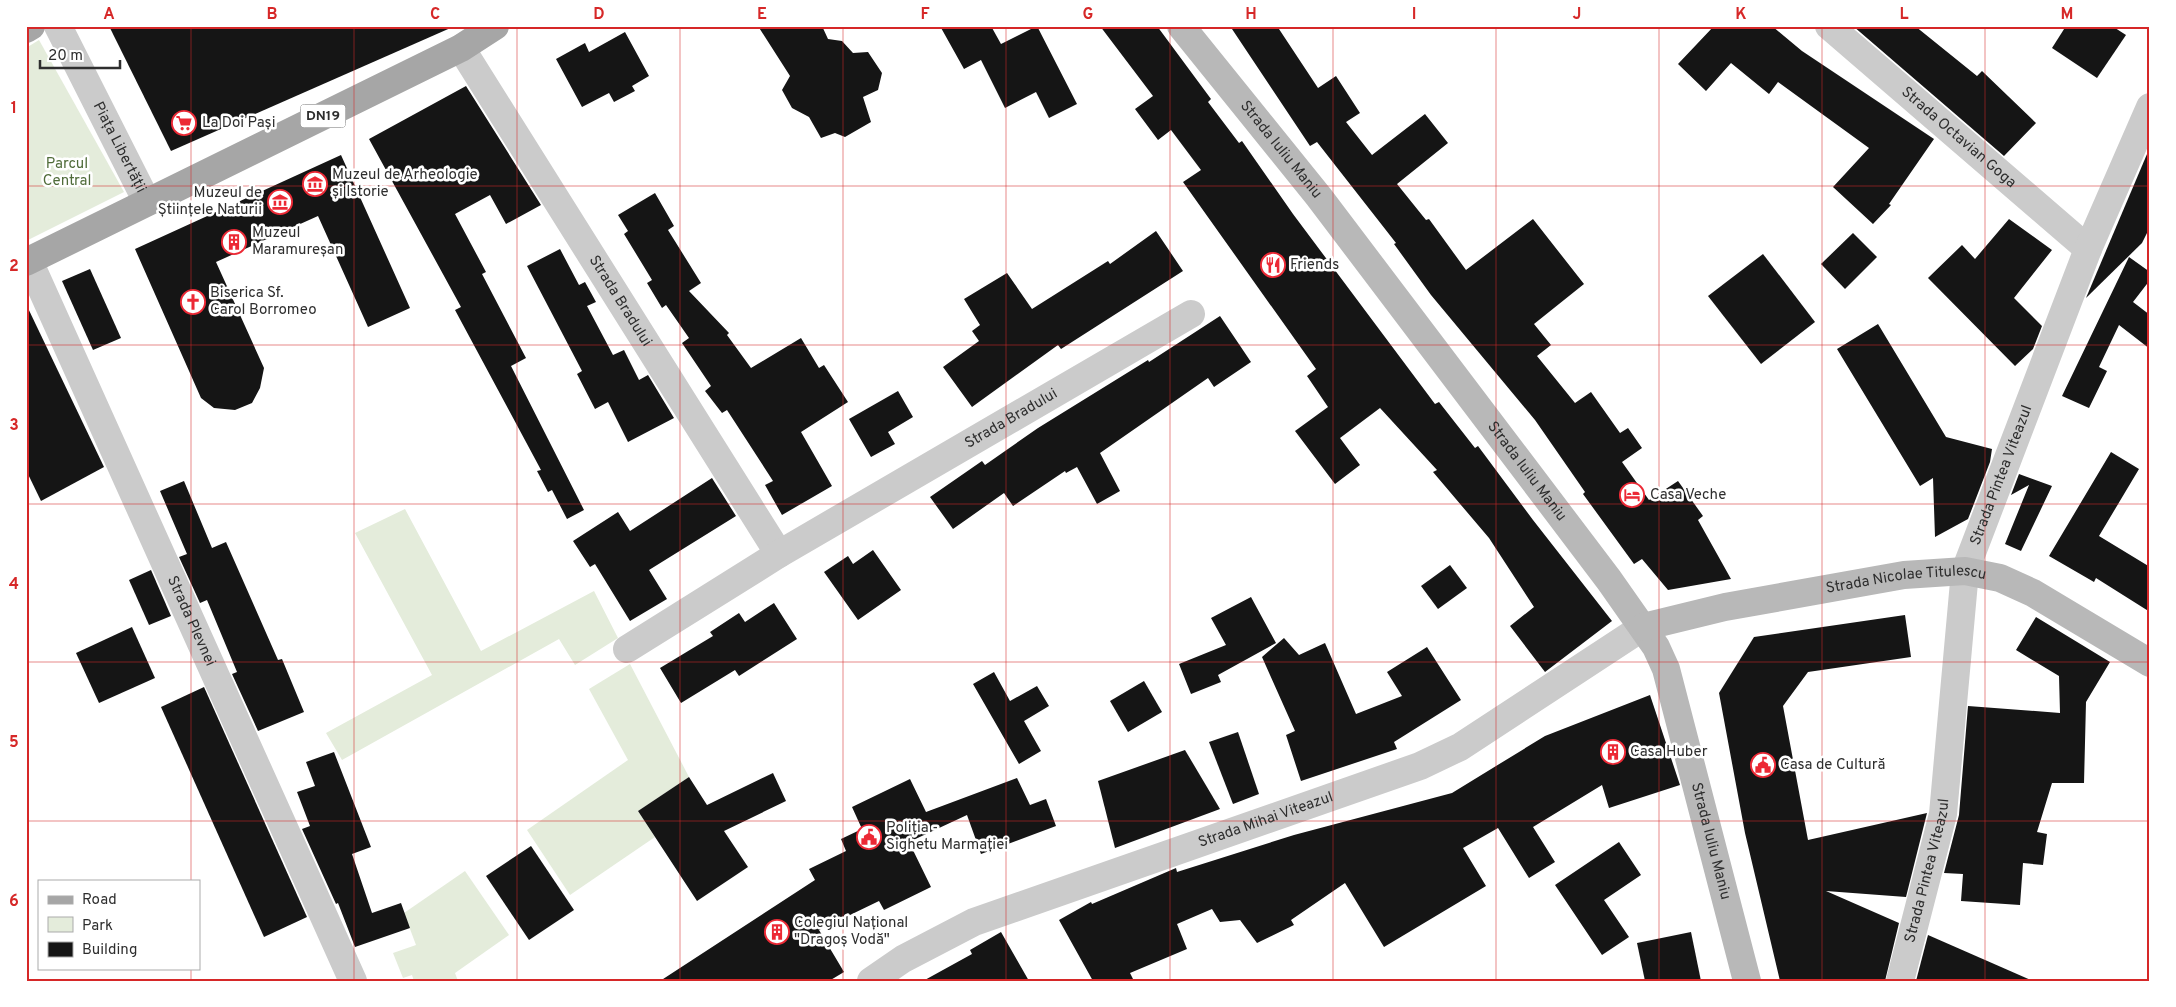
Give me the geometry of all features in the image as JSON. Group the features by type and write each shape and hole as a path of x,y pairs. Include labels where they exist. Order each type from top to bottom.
{"main road":[{"path":"26,29 30,26"},
{"name":"DN19","path":"147,202 461,48 495,26"},
{"name":"Strada Iuliu Maniu","path":"1181,26 1320,197 1643,627 1656,647 1666,669 1747,981"},
{"name":"Piața Libertății","path":"28,261 147,202"},
{"name":"Strada Nicolae Titulescu","path":"1643,627 1724,607 1894,577 1965,571 2000,578 2033,593 2150,663"}],"street":[{"name":"Piața Libertății","path":"58,26 147,202"},
{"name":"Strada Octavian Goga","path":"1829,26 2088,249"},
{"name":"Strada Bradului","path":"461,48 779,554"},
{"name":"Strada Pintea Viteazul","path":"1900,981 1943,814 1965,571 2088,249 2150,107"},
{"name":"Strada Plevnei","path":"28,261 353,981"},
{"name":"Strada Bradului","path":"627,649 779,554 1191,314"},
{"name":"Strada Mihai Viteazul","path":"871,981 903,959 974,922 1420,766 1460,746 1643,627"}],"green space":[{"name":"Parcul Central","path":"39,40 124,192 26,241 26,48"},
{"path":"405,509 481,651 594,591 618,638 575,665 559,639 342,760 326,733 432,675 355,533"},
{"path":"630,664 689,777 638,811 655,837 570,895 527,830 628,760 589,689"},
{"path":"465,871 509,935 455,973 458,981 414,981 412,975 403,978 393,953 416,945 404,913"}],"building":[{"path":"109,26 455,26 171,151"},
{"path":"758,26 822,26 828,39 842,41 853,53 868,52 882,73 878,90 863,97 871,122 845,137 835,133 821,138 809,117 792,108 782,90 790,76"},
{"path":"940,26 991,26 1001,44 1037,26 1077,104 1049,118 1036,92 1005,108 981,60 964,69"},
{"path":"1100,26 1157,26 1211,99 1208,102 1239,143 1242,141 1293,214 1435,404 1439,402 1475,448 1478,446 1612,621 1545,672 1510,626 1534,607 1489,538 1433,472 1437,470 1380,408 1340,438 1360,465 1335,484 1295,431 1328,407 1307,376 1316,369 1183,182 1201,170 1171,130 1158,140 1135,109 1153,96"},
{"path":"1230,26 1277,26 1318,88 1336,76 1360,113 1346,122 1372,155 1425,114 1448,143 1397,184 1426,220 1429,219 1466,270 1533,219 1584,284 1534,324 1551,345 1537,356 1575,403 1591,392 1620,433 1628,428 1642,448 1622,462 1649,500 1678,481 1703,516 1698,520 1731,579 1668,590 1642,559 1634,564 1583,494 1585,492 1535,420 1431,295 1394,244 1396,243 1317,142 1310,146"},
{"path":"1714,26 1772,26 1802,51 1934,139 1889,204 1891,205 1873,224 1833,187 1869,148 1778,82 1769,94 1731,63 1706,91 1678,64"},
{"path":"1853,26 1915,26 1977,76 1982,71 2036,123 2004,156"},
{"path":"2066,26 2112,26 2126,35 2097,78 2052,48"},
{"path":"625,32 649,76 632,86 635,91 614,102 609,93 582,107 556,59 585,43 589,52"},
{"path":"466,86 541,205 506,224 490,195 455,214 486,272 482,274 526,358 511,366 584,510 567,519 552,490 548,492 537,471 541,470 455,310 461,307 369,139"},
{"path":"2150,147 2150,227 2142,243 2086,298"},
{"path":"341,155 410,308 368,327 318,216 216,262 264,368 260,388 252,403 235,410 214,408 201,398 135,249"},
{"path":"655,193 674,226 668,230 701,283 689,291 729,333 727,335 751,368 801,338 819,368 824,365 848,402 801,432 832,486 782,515 765,485 773,481 727,410 722,413 705,391 711,386 682,343 689,338 666,305 662,308 647,283 652,280 624,234 628,231 618,215"},
{"path":"2009,219 2052,250 2014,298 2042,326 2033,349 2015,366 1928,278 1962,245 1975,259"},
{"path":"1156,231 1183,271 1061,349 1058,345 972,407 943,367 979,341 972,331 980,325 964,299 1007,273 1032,309 1108,261 1110,264"},
{"path":"1853,233 1877,257 1845,289 1821,264"},
{"path":"560,249 579,285 585,282 596,302 587,306 613,355 624,350 639,380 648,375 674,418 628,442 608,402 595,409 577,374 582,371 527,266"},
{"path":"1763,254 1815,322 1761,364 1708,296"},
{"path":"2129,257 2150,272 2150,280 2133,302 2150,315 2150,349 2119,325 2099,367 2107,371 2089,408 2062,396"},
{"path":"90,269 121,338 93,350 62,281"},
{"path":"26,304 104,467 41,501 26,470"},
{"path":"1220,316 1251,362 1214,387 1208,378 1100,453 1120,491 1097,504 1077,467 1066,473 1065,471 1013,506 1004,493 953,529 930,497 982,461 985,465 1038,428 1148,360 1149,362"},
{"path":"1878,324 1946,437 1992,449 1990,462 1968,519 1935,537 1933,478 1920,486 1837,349"},
{"path":"898,391 913,417 888,432 895,444 871,457 849,419"},
{"path":"2111,452 2139,469 2099,536 2150,567 2150,612 2096,578 2094,582 2049,556"},
{"path":"2019,474 2052,486 2021,551 2005,544 2029,485 2011,495"},
{"path":"712,478 736,516 649,570 667,599 630,621 595,564 590,567 573,541 618,512 630,531"},
{"path":"184,481 212,548 226,542 278,660 282,659 304,712 258,731 232,674 237,672 207,600 200,603 179,557 187,554 160,491"},
{"path":"873,550 901,590 858,620 824,572 848,556 853,564"},
{"path":"1450,565 1467,588 1438,609 1421,586"},
{"path":"151,570 171,616 149,625 129,580"},
{"path":"1251,597 1276,643 1218,675 1221,682 1191,694 1179,664 1226,645 1211,618"},
{"path":"774,603 797,639 739,676 735,670 681,703 660,668 713,636 710,632 739,613 745,622"},
{"path":"1905,615 1911,657 1808,672 1783,706 1808,840 1927,813 1906,897 1826,891 1899,923 1885,981 1780,981 1745,833 1719,693 1754,637"},
{"path":"2036,617 2110,662 2086,702 2084,783 2052,783 2037,832 2047,834 2043,865 2023,863 2020,905 1961,901 1963,874 1944,873 1959,815 1968,706 2060,713 2059,676 2016,650"},
{"path":"132,627 155,678 99,703 76,653"},
{"path":"1284,638 1299,655 1325,643 1356,714 1402,696 1387,672 1427,647 1461,700 1394,742 1397,749 1301,781 1286,735 1295,731 1262,657"},
{"path":"994,672 1010,701 1037,686 1049,706 1024,721 1041,751 1019,764 973,684"},
{"path":"1144,681 1162,712 1128,732 1110,701"},
{"path":"204,687 307,917 264,937 161,707"},
{"path":"1650,695 1680,785 1609,808 1602,785 1533,827 1555,862 1529,878 1498,828 1463,848 1486,886 1384,947 1345,883 1291,920 1294,925 1257,943 1240,920 1220,922 1212,909 1177,924 1187,949 1130,973 1134,981 1093,981 1059,920 1091,902 1092,904 1176,868 1177,872 1294,835 1452,793 1545,736"},
{"path":"1238,732 1259,794 1233,804 1209,742"},
{"path":"1185,750 1220,809 1115,848 1098,781"},
{"path":"334,752 371,847 352,854 372,913 401,903 410,928 355,947 338,903 336,904 302,829 310,826 297,792 315,786 306,762"},
{"path":"773,773 786,801 724,831 748,867 697,901 638,811 689,777 707,805"},
{"path":"1017,778 1030,805 1046,799 1056,826 981,854 967,815 909,842 931,887 884,910 879,901 819,930 844,972 829,981 660,981 815,880 809,869 846,851 841,839 862,829 852,807 910,779 926,812"},
{"path":"1619,842 1641,875 1604,900 1629,937 1602,955 1555,885"},
{"path":"531,846 574,910 529,940 486,876"},
{"path":"1001,932 1029,981 923,981 972,954 970,950"},
{"path":"1691,932 1701,981 1645,981 1637,943"},
{"path":"1928,935 2033,981 1916,981"}],"place":[{"name":"La Doi Pași","path":"184,123"},
{"name":"Muzeul de Arheologie și Istorie","path":"315,184"},
{"name":"Muzeul de Științele Naturii","path":"280,202"},
{"name":"Muzeul Maramureșan","path":"234,242"},
{"name":"Friends","path":"1273,265"},
{"name":"Biserica Sf. Carol Borromeo","path":"193,302"},
{"name":"Casa Veche","path":"1632,495"},
{"name":"Casa Huber","path":"1613,752"},
{"name":"Casa de Cultură","path":"1763,765"},
{"name":"Poliția - Sighetu Marmației","path":"869,837"},
{"name":"Colegiul Național \"Dragoș Vodă\"","path":"777,932"}]}
